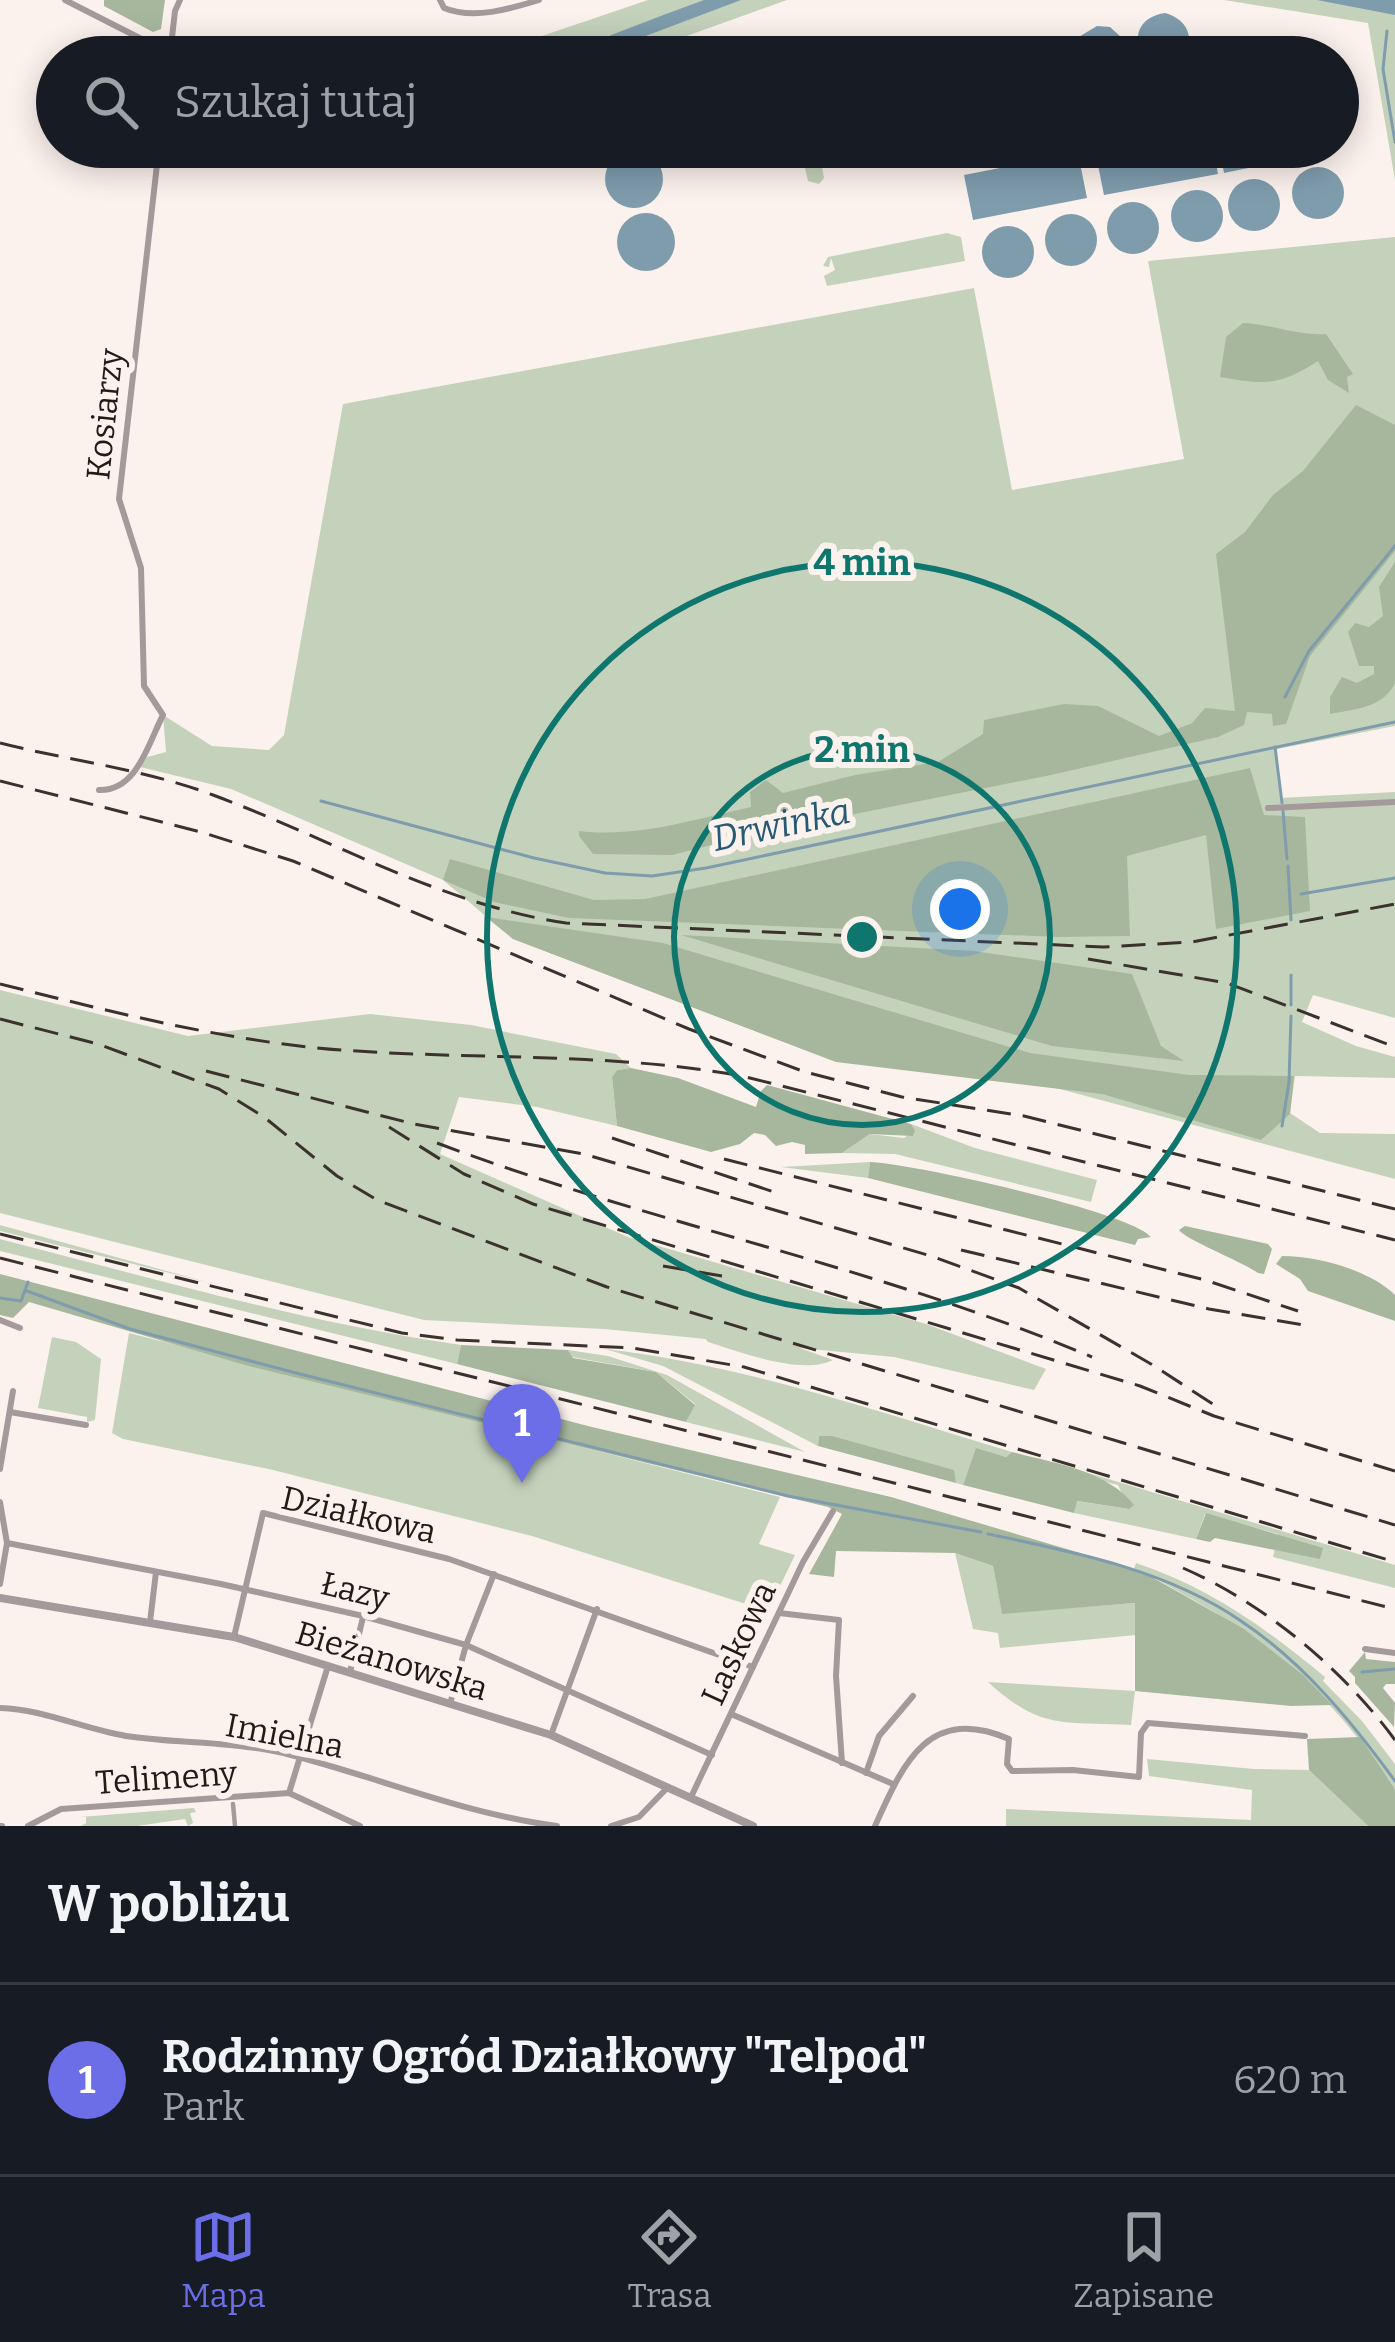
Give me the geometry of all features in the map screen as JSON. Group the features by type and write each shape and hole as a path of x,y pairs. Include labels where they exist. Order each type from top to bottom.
{"street":[{"path":"65,0 132,36"},
{"path":"172,36 180,0"},
{"path":"440,0 444,8 456,13 503,10 538,0"},
{"name":"Kosiarzy","path":"99,790 117,789 129,781 163,715 143,686 141,568 119,499 157,168"},
{"path":"1268,808 1395,802"},
{"path":"0,1320 20,1328"},
{"path":"0,1468 13,1391"},
{"path":"10,1412 86,1425"},
{"path":"0,1502 7,1543 0,1584"},
{"name":"Laskowa","path":"691,1797 778,1613 833,1511"},
{"name":"Działkowa","path":"234,1637 262,1513 400,1545 494,1574 753,1667"},
{"name":"Łazy","path":"7,1543 244,1589 466,1645 712,1755"},
{"path":"150,1622 156,1571"},
{"path":"450,1704 466,1645 494,1574"},
{"name":"Bieżanowska","path":"0,1598 234,1637 350,1672 550,1736 753,1826"},
{"path":"550,1736 597,1609"},
{"path":"778,1613 839,1620 836,1676 842,1763"},
{"path":"350,1672 363,1616"},
{"path":"1365,1649 1395,1653"},
{"path":"289,1792 328,1666"},
{"path":"866,1773 879,1736 914,1696"},
{"name":"Imielna","path":"0,1708 20,1708 122,1735 299,1758 457,1807 557,1826"},
{"path":"731,1714 894,1784"},
{"path":"874,1826 918,1747 970,1727 1009,1739 1006,1764 1012,1771 1072,1770 1139,1777 1141,1732 1148,1723 1305,1736"},
{"path":"611,1826 639,1816 668,1787"},
{"name":"Telimeny","path":"28,1826 47,1814 76,1808 289,1792 360,1826"},
{"path":"233,1804 235,1826"},
{"path":"39,1826 47,1814"}],"green space":[{"path":"104,0 165,0 161,29 153,32 104,6"},
{"path":"648,0 787,0 687,36 542,36"},
{"path":"1224,0 1395,0 1395,180 1368,23"},
{"path":"805,168 822,168 824,178 819,184 808,181"},
{"path":"947,233 961,237 965,261 827,286 824,276 835,270 831,258 829,267 823,266 828,257"},
{"path":"1395,237 1395,726 1277,749 1280,798 1395,792 1395,1018 1313,995 1302,1022 1395,1057 1395,1078 1295,1076 1290,1113 1320,1133 1395,1134 1395,1179 1056,1088 834,1061 513,939 443,880 231,789 140,767 147,757 166,752 163,715 212,746 269,750 284,735 343,404 974,288 1012,490 1184,459 1148,261"},
{"path":"1243,323 1326,334 1353,374 1347,377 1349,393 1328,380 1318,361 1272,381 1220,377 1226,337"},
{"path":"1356,405 1395,425 1395,551 1310,656 1286,724 1273,726 1272,714 1247,712 1244,725 1218,737 672,855 593,854 579,836 579,831 644,830 751,807 750,792 766,780 783,793 938,762 983,734 984,720 1064,704 1098,706 1159,736 1192,723 1205,708 1235,711 1216,554 1245,532 1273,495 1303,471"},
{"path":"1395,562 1395,683 1376,702 1330,714 1330,697 1342,677 1357,683 1374,674 1374,666 1359,666 1348,632 1355,623 1369,627 1383,616 1379,587"},
{"path":"1250,768 1264,815 1305,817 1310,911 1216,929 1206,835 1127,856 1130,936 569,918 494,902 443,880 450,859 594,900 645,899"},
{"path":"486,917 663,943 1030,1053 1189,1075 1294,1076 1290,1114 1261,1140 1102,1094 836,1062 513,939"},
{"path":"681,935 974,951 1132,974 1161,1046 1184,1061 1052,1046"},
{"path":"0,990 188,1036 370,1014 471,1025 616,1054 631,1068 617,1070 612,1077 617,1126 537,1107 459,1097 440,1154 628,1237 926,1324 1046,1369 1034,1390 894,1357 800,1348 833,1360 788,1364 706,1339 424,1320 0,1213"},
{"path":"631,1068 678,1078 756,1107 767,1085 911,1124 915,1130 913,1136 870,1134 842,1153 805,1154 805,1145 776,1146 765,1135 754,1133 740,1144 711,1152 617,1126 612,1077 617,1070"},
{"path":"911,1124 975,1148 1097,1180 1091,1202 895,1154 842,1153 870,1134 904,1138 915,1130"},
{"path":"870,1162 868,1178 781,1167"},
{"path":"870,1162 1064,1203 1105,1215 1151,1237 1138,1239 1135,1245 868,1178"},
{"path":"0,1225 210,1283 0,1231"},
{"path":"1185,1226 1268,1244 1272,1249 1264,1274 1192,1239 1179,1230"},
{"path":"0,1239 287,1312 461,1345 457,1364 0,1251"},
{"path":"1282,1256 1327,1262 1372,1278 1395,1295 1395,1321 1308,1291 1300,1279 1276,1264"},
{"path":"0,1274 592,1427 891,1497 1141,1571 1244,1629 1303,1675 1332,1705 1291,1706 1135,1691 1135,1603 1002,1614 993,1566 955,1553 836,1551 834,1577 809,1574 842,1514 828,1507 245,1365 29,1302 13,1318 0,1315"},
{"path":"129,1333 780,1497 759,1544 795,1555 768,1611 532,1536 273,1470 123,1439 112,1433"},
{"path":"52,1337 76,1342 101,1359 95,1420 87,1422 87,1417 38,1408"},
{"path":"461,1345 568,1350 573,1358 656,1372 695,1405 686,1422 457,1364"},
{"path":"605,1349 760,1378 1012,1452 1006,1457 976,1449 963,1485 956,1483 953,1470 819,1437 818,1446 663,1366"},
{"path":"568,1350 608,1356 667,1375 805,1452 686,1422 695,1404 656,1372 572,1357"},
{"path":"819,1436 954,1470 956,1483 818,1446"},
{"path":"976,1448 1006,1457 1012,1452 1079,1470 1110,1484 1134,1505 1129,1509 1077,1501 1074,1513 963,1485"},
{"path":"1075,1469 1395,1565 1395,1588 1273,1557 1278,1534 1205,1514 1196,1539 1074,1513 1076,1501 1129,1509 1118,1485"},
{"path":"1206,1513 1323,1548 1320,1559 1215,1538 1210,1542 1196,1539"},
{"path":"955,1553 993,1566 1002,1613 1136,1603 1136,1635 1000,1648 998,1633 973,1629"},
{"path":"1136,1563 1236,1611 1325,1677 1323,1681 1395,1764 1395,1789 1352,1731 1281,1659 1224,1618 1134,1569"},
{"path":"1365,1652 1366,1659 1395,1662 1395,1684 1383,1688 1395,1703 1394,1727 1349,1671"},
{"path":"988,1682 1135,1691 1131,1725 1070,1723 1039,1716"},
{"path":"1360,1737 1395,1789 1395,1826 1368,1826 1309,1770 1307,1739"},
{"path":"1147,1759 1309,1770 1368,1826 1006,1826 1006,1809 1251,1820 1252,1790 1149,1776"},
{"path":"194,1808 196,1812 190,1813 193,1823 188,1826 185,1819 137,1826 81,1826 86,1817 80,1817"}],"water":[{"path":"704,0 741,0 646,36 608,36"},
{"path":"1317,0 1395,0 1395,15"},
{"path":"1165,13 1179,20 1188,36 1138,36 1150,18"},
{"path":"1097,26 1110,27 1120,36 1080,36"},
{"path":"607,168 661,168 661,190 645,206 623,206 607,190"},
{"path":"1000,168 1081,168 1087,198 973,220 964,175"},
{"path":"1099,168 1217,168 1218,174 1104,195"},
{"path":"1308,169 1328,169 1342,183 1342,203 1328,217 1308,217 1294,203 1294,183"},
{"path":"1254,179 1273,186 1280,205 1273,224 1254,231 1235,224 1228,205 1235,186"},
{"path":"1197,190 1216,197 1223,216 1216,235 1197,242 1178,235 1171,216 1178,197"},
{"path":"1133,202 1152,209 1159,228 1152,247 1133,254 1114,247 1107,228 1114,209"},
{"path":"646,213 667,221 675,242 667,263 646,271 625,263 617,242 625,221"},
{"path":"1071,214 1090,221 1097,240 1090,259 1071,266 1052,259 1045,240 1052,221"},
{"path":"1008,226 1027,233 1034,252 1027,271 1008,278 989,271 982,252 989,233"}],"waterway":[{"path":"1387,31 1383,69 1395,142"},
{"path":"1285,697 1309,651 1395,546"},
{"name":"Drwinka","path":"321,801 534,858 605,873 652,876 1395,722"},
{"path":"1275,747 1282,803"},
{"path":"1283,811 1287,859"},
{"path":"1288,866 1291,920"},
{"path":"1301,894 1395,878"},
{"path":"1291,975 1291,1005"},
{"path":"1282,1126 1291,1016"},
{"name":"Drwinka","path":"0,1298 21,1301 28,1282"},
{"path":"27,1291 130,1329 300,1374 788,1496 981,1532"},
{"path":"988,1534 1119,1565 1212,1603 1264,1637 1306,1674 1395,1781"},
{"path":"1362,1672 1395,1669"}],"railway":[{"path":"0,743 187,786 430,886 566,923 1103,947 1192,942 1395,904"},
{"path":"0,781 201,832 293,861 689,1029 805,1072 902,1097 1024,1116 1395,1209"},
{"path":"1088,959 1227,983 1395,1047"},
{"path":"0,984 169,1024 297,1046 642,1063 742,1076 1395,1240"},
{"path":"0,1019 98,1044 219,1089 377,1200 607,1287 1395,1525"},
{"path":"206,1071 414,1124 584,1154 931,1256 1019,1288 1216,1406"},
{"path":"389,1127 464,1174 533,1204 1140,1386 1214,1416 1395,1471"},
{"path":"612,1138 777,1193"},
{"path":"437,1143 600,1198 930,1297 1092,1357"},
{"path":"724,1159 1205,1280 1298,1311"},
{"path":"0,1234 402,1333 632,1348 744,1367 1395,1562"},
{"path":"961,1250 1209,1309 1309,1326"},
{"path":"0,1258 1395,1609"},
{"path":"663,1266 722,1276"},
{"path":"1183,1568 1243,1600 1300,1640 1351,1688 1395,1740"}],"place":[{"name":"Rodzinny Ogród Działkowy \"Telpod\"","path":"522,1483"}]}
